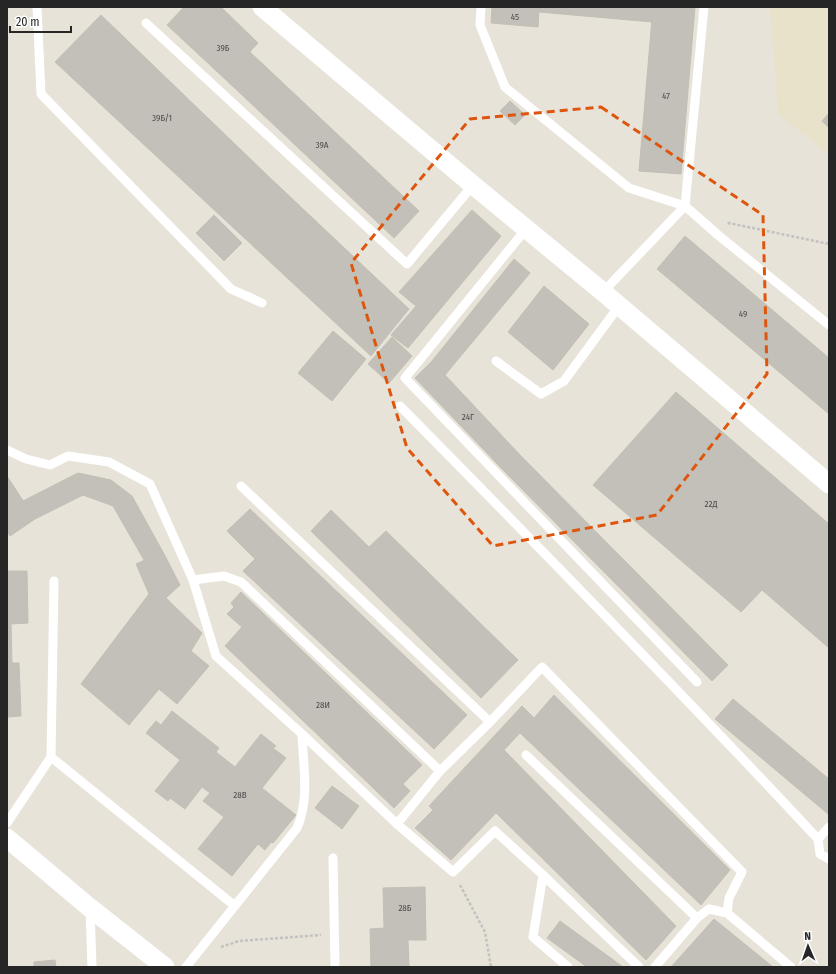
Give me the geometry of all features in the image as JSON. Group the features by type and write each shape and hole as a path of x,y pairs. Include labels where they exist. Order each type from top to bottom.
{"street":[{"path":"262,7 473,186 603,292 829,484"},
{"path":"7,838 165,967"}],"lane":[{"path":"37,7 41,94 232,289 262,303"},
{"path":"481,7 480,25 505,87 629,188 685,206 718,235 829,325"},
{"path":"603,292 685,206 704,7"},
{"path":"146,23 407,264 473,186"},
{"path":"526,229 405,378 697,682"},
{"path":"496,361 541,394 564,381 619,306"},
{"path":"400,406 596,605 719,733 818,839 820,854 829,860"},
{"path":"7,450 26,459 50,465 68,456 109,462 150,484 193,580 216,656 302,734 397,824 453,872 495,831 543,874 639,967"},
{"path":"241,486 490,722"},
{"path":"193,580 224,576 241,582 440,771"},
{"path":"7,823 52,757 54,581"},
{"path":"397,824 440,771 490,722 542,667 742,872 729,898 726,913"},
{"path":"186,967 297,828 305,800 302,734"},
{"path":"526,755 697,918"},
{"path":"52,757 235,906"},
{"path":"818,839 829,827"},
{"path":"333,858 335,967"},
{"path":"543,874 532,937 568,967"},
{"path":"90,907 92,967"},
{"path":"655,967 697,918 709,909 726,913 791,967"}],"path":[{"path":"718,235 729,223 829,244"},
{"path":"453,872 485,932 491,967"},
{"path":"239,941 334,934"}],"highlighted area":[{"path":"601,107 763,215 767,374 657,515 493,546 407,448 351,263 470,119"}],"shaded area":[{"path":"770,7 829,7 829,155 778,114"}],"building":[{"path":"184,7 221,7 258,43 225,79 167,25"},
{"path":"492,7 539,7 538,27 491,23"},
{"path":"539,7 653,7 652,22 539,12"},
{"path":"653,7 695,7 681,174 639,171"},
{"path":"101,15 266,174 224,219 55,62"},
{"path":"250,52 419,211 394,238 225,79"},
{"path":"510,101 525,115 515,125 500,111"},
{"path":"829,113 829,128 822,121"},
{"path":"266,174 409,309 371,356 224,219"},
{"path":"472,210 501,236 408,348 391,335 416,306 399,292"},
{"path":"214,215 242,243 224,261 196,233"},
{"path":"685,236 829,358 829,414 657,269"},
{"path":"514,259 530,273 445,375 432,361"},
{"path":"544,286 589,324 553,370 508,332"},
{"path":"333,331 366,359 332,401 298,373"},
{"path":"392,337 412,356 389,383 368,364"},
{"path":"432,361 521,456 505,472 415,378"},
{"path":"676,392 829,524 829,648 762,590 741,612 593,485"},
{"path":"521,456 728,665 712,681 505,472"},
{"path":"78,473 111,480 132,496 163,552 144,560 113,506 83,495 35,519 23,501"},
{"path":"7,476 35,519 10,536 7,531"},
{"path":"250,509 467,715 434,749 243,571 255,559 227,531"},
{"path":"331,510 369,547 386,531 518,660 481,698 311,531"},
{"path":"163,552 180,585 166,598 202,633 191,651 209,666 177,704 159,689 129,725 81,684 149,594 136,564"},
{"path":"7,571 27,571 28,623 11,624 12,663 19,663 21,716 7,717"},
{"path":"241,592 422,765 403,784 410,791 394,808 225,646 242,627 227,614 234,607 231,603"},
{"path":"554,695 730,870 701,905 520,733 504,750 676,926 646,960 496,813 451,860 415,828 433,810 429,806 522,706 534,718"},
{"path":"733,699 829,779 828,814 715,719"},
{"path":"172,711 219,748 216,752 235,767 261,734 276,746 273,748 286,758 262,788 296,815 273,843 271,842 265,850 258,844 232,876 198,849 224,817 203,801 210,793 202,787 185,809 170,798 168,801 155,791 180,760 146,733 156,721 161,725"},
{"path":"332,786 359,806 342,829 315,808"},
{"path":"425,887 426,940 408,940 409,967 371,967 370,929 384,928 383,888"},
{"path":"714,919 773,967 671,967"},
{"path":"560,921 623,967 587,967 547,938"},
{"path":"55,960 56,967 34,967 34,962"}]}
